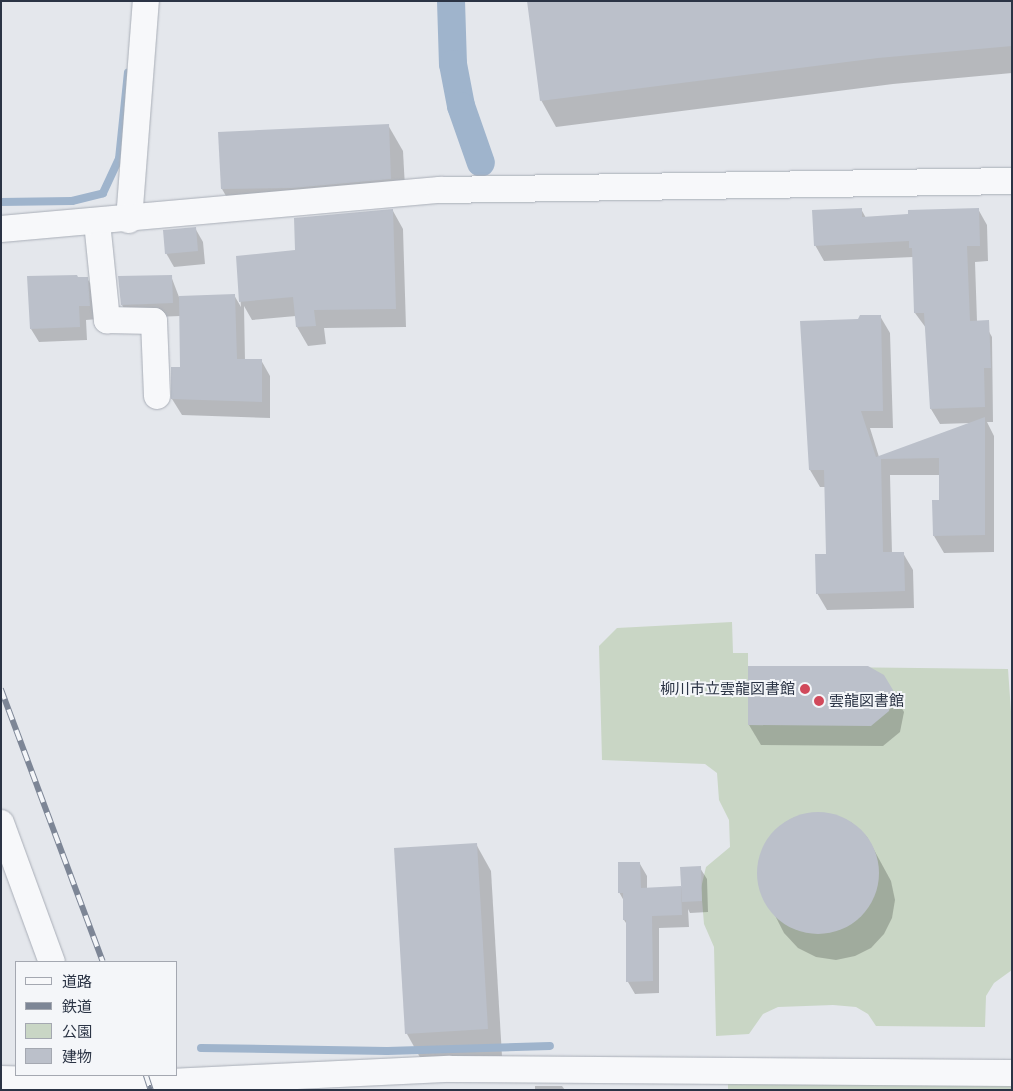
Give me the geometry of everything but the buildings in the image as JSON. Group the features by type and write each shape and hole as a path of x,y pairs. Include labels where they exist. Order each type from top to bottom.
{"street":[{"path":"129,220 146,1"},
{"path":"1,229 129,220 440,190 1012,181"},
{"path":"97,222 107,320 154,321 157,396"},
{"path":"1,822 52,961"},
{"path":"1,1079 36,1085 76,1078 149,1083 1012,1073"}],"green space":[{"path":"732,622 733,653 748,653 748,666 1008,669 1012,726 1012,970 994,983 986,996 985,1027 876,1026 868,1014 856,1007 833,1005 778,1007 763,1014 749,1034 716,1036 714,947 704,924 701,888 706,867 730,847 729,820 719,800 717,773 705,764 602,760 599,646 617,628"},
{"path":"728,1083 1012,1083 1012,1090 728,1090"}],"waterway":[{"path":"451,1 453,64 461,106 481,163"},
{"path":"1,202 72,201 103,193 119,159 128,72"},
{"path":"201,1048 387,1051 550,1046"}],"railway":[{"path":"1,689 103,961"},
{"path":"146,1076 151,1090"}],"place":[{"name":"柳川市立雲龍図書館","path":"805,689"},
{"name":"雲龍図書館","path":"819,701"}]}
